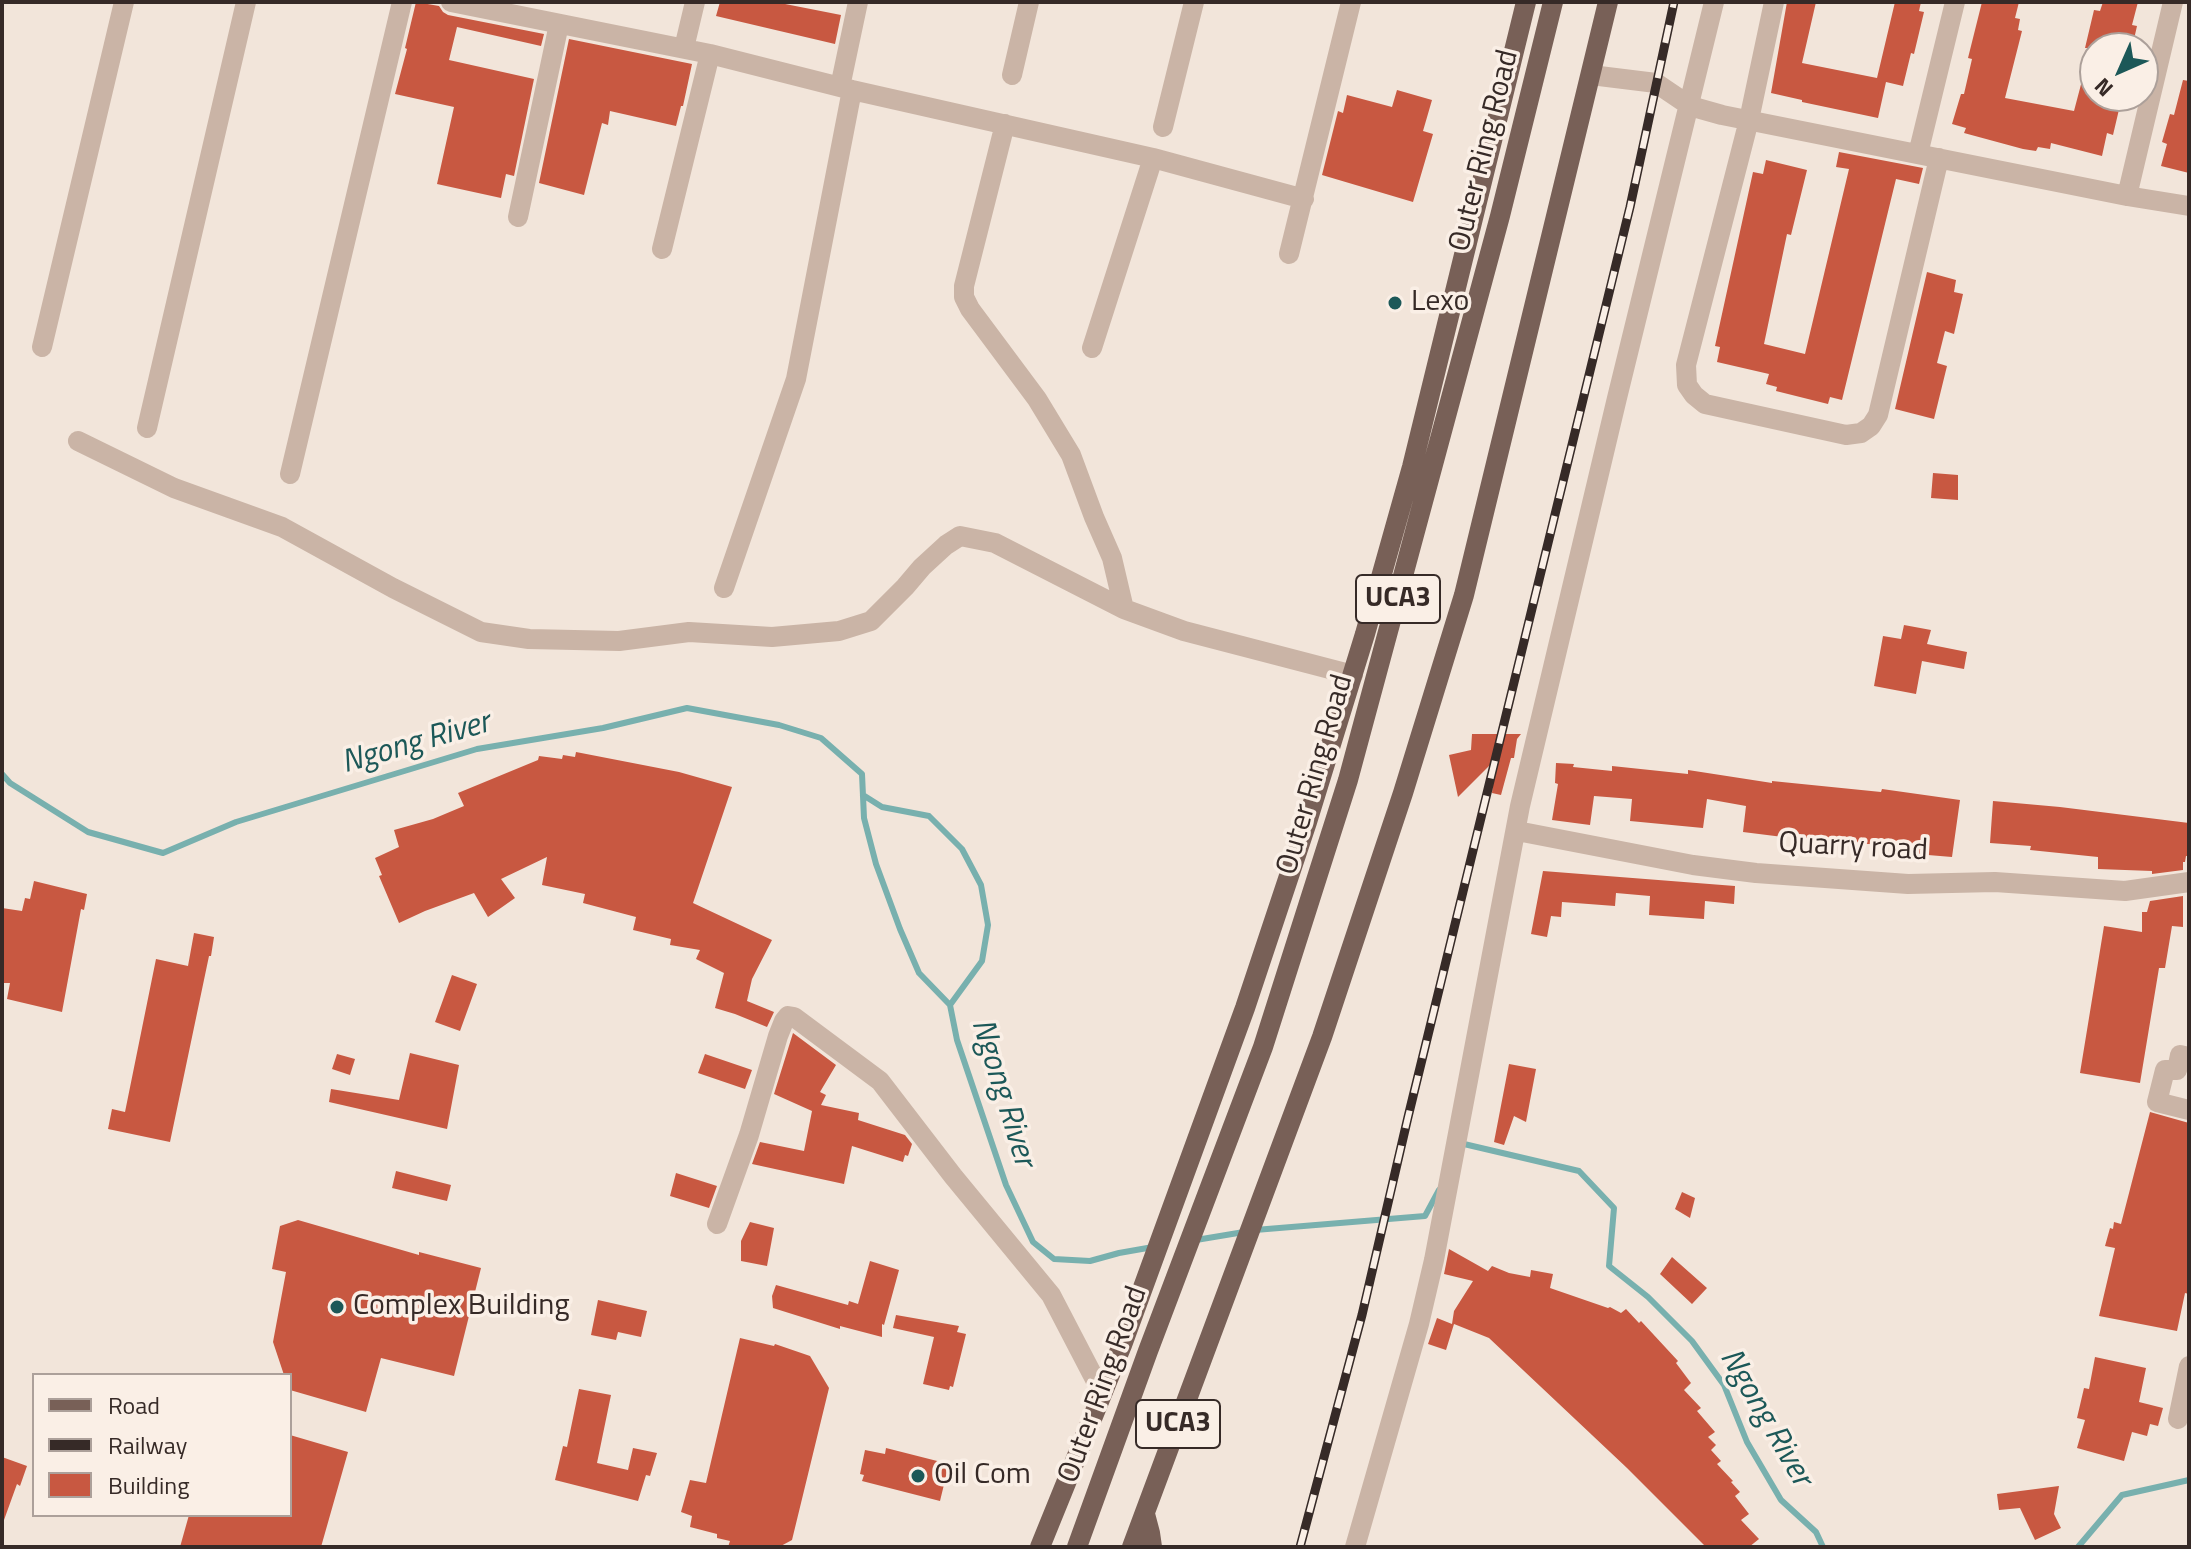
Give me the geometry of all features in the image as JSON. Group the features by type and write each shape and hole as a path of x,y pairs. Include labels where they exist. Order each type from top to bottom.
{"main road":[{"name":"UCA3","path":"1040,1547 1122,1345 1251,990 1312,808 1412,467 1526,2"},
{"name":"Outer Ring Road","path":"1077,1547 1263,1047 1348,780 1500,216 1553,2"},
{"name":"UCA3","path":"1132,1547 1327,1023 1403,793 1464,595 1608,2"},
{"path":"1412,467 1420,518"},
{"path":"1251,990 1291,962"},
{"path":"1145,1514 1152,1547"}],"street":[{"path":"42,347 124,2"},
{"path":"147,428 246,2"},
{"path":"290,474 402,2"},
{"path":"451,2 710,54 1153,158 1304,199"},
{"path":"684,48 695,2"},
{"path":"724,588 796,379 858,2"},
{"path":"1012,75 1029,2"},
{"path":"1163,127 1194,2"},
{"path":"1289,254 1351,2"},
{"path":"1355,1547 1419,1324 1452,1173 1520,806 1714,2"},
{"path":"1774,2 1749,120 1686,365 1687,385 1705,404 1846,435 1861,433 1871,426 1878,415 1929,156 1955,2"},
{"path":"2127,196 2173,2"},
{"path":"518,217 559,24"},
{"path":"662,249 710,54"},
{"path":"1591,75 1656,83 1690,106 1722,115 2189,206"},
{"path":"1005,124 964,286 964,297 1037,399 1071,455 1112,558 1124,609"},
{"path":"1092,348 1153,158"},
{"path":"78,441 174,488 282,527 481,632 517,638 619,641 689,632 772,637 839,631 871,621 922,567 960,536 995,543 1124,609 1184,631 1353,675"},
{"name":"Quarry road","path":"1517,831 1693,865 1756,873 1908,884 1995,882 2125,891 2189,882"},
{"path":"717,1224 749,1135 774,1045 784,1021 788,1016 794,1017 880,1081 1051,1295 1102,1393"},
{"path":"2189,1057 2180,1055 2177,1070 2165,1070 2157,1102 2189,1110"},
{"path":"2178,1419 2189,1366"}],"building":[{"path":"416,2 439,6 448,15 544,34 541,46 457,27 449,60 534,79 514,176 506,174 501,198 437,184 454,107 395,94"},
{"path":"720,2 775,2 841,15 835,44 716,16"},
{"path":"1787,2 1816,2 1802,63 1877,78 1895,2 1921,2 1919,11 1924,12 1903,86 1886,82 1878,118 1771,93"},
{"path":"1982,2 2019,2 2015,18 2020,19 2018,30 2022,31 2005,98 2074,111 2079,92 2079,112 2118,112 2113,135 2107,133 2102,156 2051,143 2050,149 2023,149 1964,133 1966,128 1952,124 1961,94 1964,94 1972,59 1968,58"},
{"path":"2103,2 2138,2 2132,25 2137,26 2136,32 2089,32 2094,10 2100,11"},
{"path":"569,39 692,64 676,126 610,111 608,125 602,123 584,195 539,183"},
{"path":"2183,80 2189,81 2189,173 2161,166 2167,144 2162,142 2170,114 2174,115"},
{"path":"1397,90 1432,100 1423,131 1433,134 1413,202 1322,175 1338,111 1343,113 1347,95 1392,107"},
{"path":"1839,152 1923,168 1919,184 1896,179 1842,400 1830,397 1828,404 1776,391 1777,387 1766,384 1769,374 1717,362 1720,347 1715,346 1753,172 1763,174 1766,160 1807,170 1791,235 1787,234 1764,344 1805,354 1849,169 1836,167"},
{"path":"1927,272 1956,280 1954,292 1963,294 1954,334 1945,331 1937,363 1947,366 1934,419 1895,409"},
{"path":"1933,473 1958,475 1958,500 1931,498"},
{"path":"1904,625 1931,630 1927,644 1967,652 1964,669 1922,661 1916,694 1874,686 1883,636 1901,639"},
{"path":"1472,734 1521,734 1501,795 1492,793 1495,760 1458,797 1449,755 1471,750"},
{"path":"576,752 679,772 732,787 693,903 772,940 752,979 747,1001 774,1012 767,1027 715,1008 724,973 696,959 700,950 670,945 671,939 633,930 636,917 583,903 585,894 542,885 547,857 501,879 515,898 488,917 474,893 399,923 379,876 382,875 375,858 399,847 394,830 464,806 458,793 538,760 539,756 562,759 563,755 575,757"},
{"path":"1556,763 1612,771 1612,766 1688,774 1688,770 1772,783 1881,792 1882,789 1960,800 1952,857 1904,853 1905,845 1743,832 1746,806 1707,799 1703,828 1630,821 1632,799 1594,796 1590,825 1552,820 1558,784 1555,783"},
{"path":"1993,801 2189,823 2189,856 2183,862 2183,870 2152,874 2152,871 2098,869 2098,857 1990,843"},
{"path":"1543,871 1735,886 1734,904 1705,901 1704,919 1649,915 1650,896 1616,893 1615,906 1562,902 1561,917 1551,916 1547,937 1531,934"},
{"path":"34,881 87,894 84,910 81,909 62,1012 7,999 10,983 2,983 2,908 22,911 25,898 30,899"},
{"path":"2183,896 2183,927 2172,926 2165,968 2159,968 2140,1083 2080,1073 2104,926 2142,932 2142,912 2147,912 2150,901"},
{"path":"194,933 214,937 170,1142 108,1129 112,1109 125,1112 156,959 188,966"},
{"path":"452,975 477,984 460,1031 435,1022"},
{"path":"793,1033 836,1065 820,1092 826,1095 821,1105 859,1113 858,1120 905,1135 912,1144 903,1162 852,1146 844,1184 752,1164 760,1142 804,1151 812,1111 774,1094"},
{"path":"410,1053 459,1065 447,1129 329,1102 331,1089 399,1100"},
{"path":"337,1054 355,1059 350,1075 332,1069"},
{"path":"705,1054 752,1070 745,1089 698,1073"},
{"path":"1509,1064 1536,1069 1526,1122 1514,1116 1504,1145 1494,1142"},
{"path":"2150,1112 2189,1123 2189,1294 2185,1293 2177,1331 2099,1316 2115,1248 2105,1246 2114,1222 2121,1224"},
{"path":"396,1171 451,1185 447,1201 392,1188"},
{"path":"676,1173 717,1186 709,1208 670,1196"},
{"path":"1682,1192 1695,1198 1690,1218 1675,1209"},
{"name":"Complex Building","path":"298,1220 419,1255 419,1252 481,1268 454,1376 381,1358 366,1412 292,1391 292,1373 283,1373 273,1342 286,1272 272,1269 280,1226"},
{"path":"750,1222 774,1228 767,1266 741,1261 741,1241"},
{"path":"1449,1249 1488,1271 1492,1266 1530,1277 1531,1270 1553,1274 1550,1288 1621,1313 1626,1309 1639,1323 1641,1321 1678,1361 1676,1363 1691,1383 1684,1390 1701,1408 1697,1411 1715,1432 1708,1437 1716,1445 1711,1450 1721,1461 1717,1464 1740,1492 1735,1496 1749,1514 1741,1520 1759,1539 1749,1547 1706,1547 1489,1338 1454,1324 1446,1350 1428,1344 1437,1318 1452,1324 1454,1311 1473,1281 1444,1274"},
{"path":"1672,1257 1707,1288 1692,1304 1660,1274"},
{"path":"870,1261 899,1270 882,1324 882,1337 840,1326 840,1329 773,1308 772,1296 776,1285 848,1305 849,1301 858,1304"},
{"path":"598,1300 647,1311 641,1337 618,1332 616,1340 591,1335"},
{"path":"896,1315 959,1326 957,1332 966,1334 953,1387 950,1386 949,1390 923,1384 934,1337 893,1328"},
{"path":"740,1338 775,1344 810,1356 829,1388 792,1540 779,1547 728,1547 730,1541 717,1538 717,1534 690,1527 692,1516 681,1512 690,1480 706,1483"},
{"path":"2095,1357 2146,1368 2139,1402 2163,1408 2158,1426 2150,1424 2147,1436 2132,1432 2124,1461 2077,1448 2085,1420 2077,1418 2084,1388 2089,1389"},
{"path":"579,1389 611,1395 597,1463 628,1470 633,1448 657,1453 638,1501 555,1480 563,1446 567,1447"},
{"path":"292,1436 348,1452 321,1547 180,1547 188,1517 292,1517"},
{"path":"886,1448 949,1464 940,1501 862,1481 864,1475 860,1474 865,1450 885,1454"},
{"path":"2,1457 27,1466 4,1520 2,1519"},
{"path":"2059,1486 2054,1514 2061,1528 2035,1540 2020,1508 1999,1510 1997,1494"}],"waterway":[{"name":"Ngong River","path":"2,774 10,783 88,832 163,853 236,822 477,749 603,728 687,708 779,725 821,738 862,774 864,818 876,864 919,973 950,1005 957,1040 1006,1185 1033,1242 1054,1259 1090,1261 1153,1247"},
{"path":"863,795 882,807 929,816 962,849 981,885 988,925 982,961 950,1005"},
{"name":"Ngong River","path":"1461,1148 1464,1144 1579,1171 1614,1208 1609,1266 1648,1297 1692,1341 1724,1385 1747,1442 1781,1500 1816,1532 1823,1547"},
{"name":"Ngong River","path":"1255,1230 1425,1216 1439,1190"},
{"name":"Ngong River","path":"1196,1240 1244,1232"},
{"name":"Ngong River","path":"2078,1547 2122,1495 2189,1480"}],"railway":[{"path":"1300,1547 1362,1315 1630,207 1674,2"}],"place":[{"name":"Lexo","path":"1395,303"},
{"name":"Complex Building","path":"337,1307"},
{"name":"Oil Com","path":"918,1476"}]}
